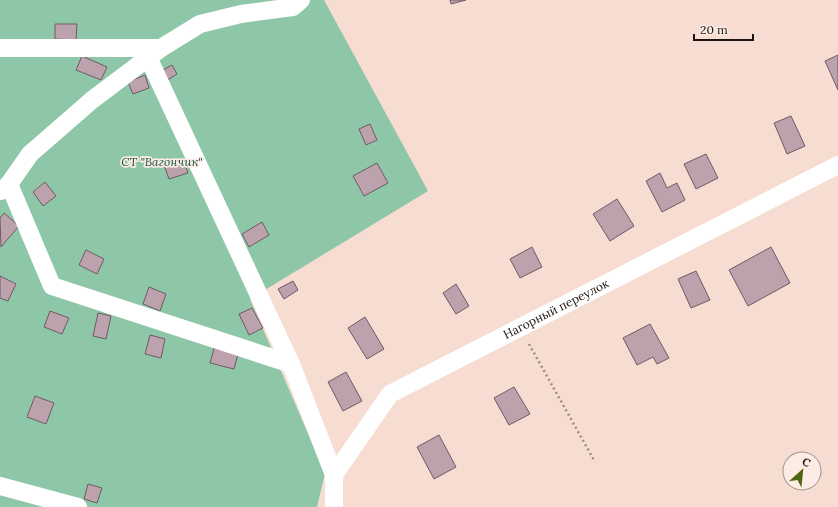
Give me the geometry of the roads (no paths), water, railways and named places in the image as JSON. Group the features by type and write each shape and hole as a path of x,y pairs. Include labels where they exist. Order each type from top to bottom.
{"street":[{"path":"291,364 52,286 4,188 30,154 92,100 154,52 200,24 241,14 293,7 301,0"},
{"path":"0,48 154,52"},
{"path":"154,52 291,364 334,475 334,507"},
{"name":"Нагорный переулок","path":"334,475 390,394 838,165"},
{"path":"0,486 78,507"}],"park label":[{"name":"СТ \"Вагончик\"","path":"162,162"}]}
